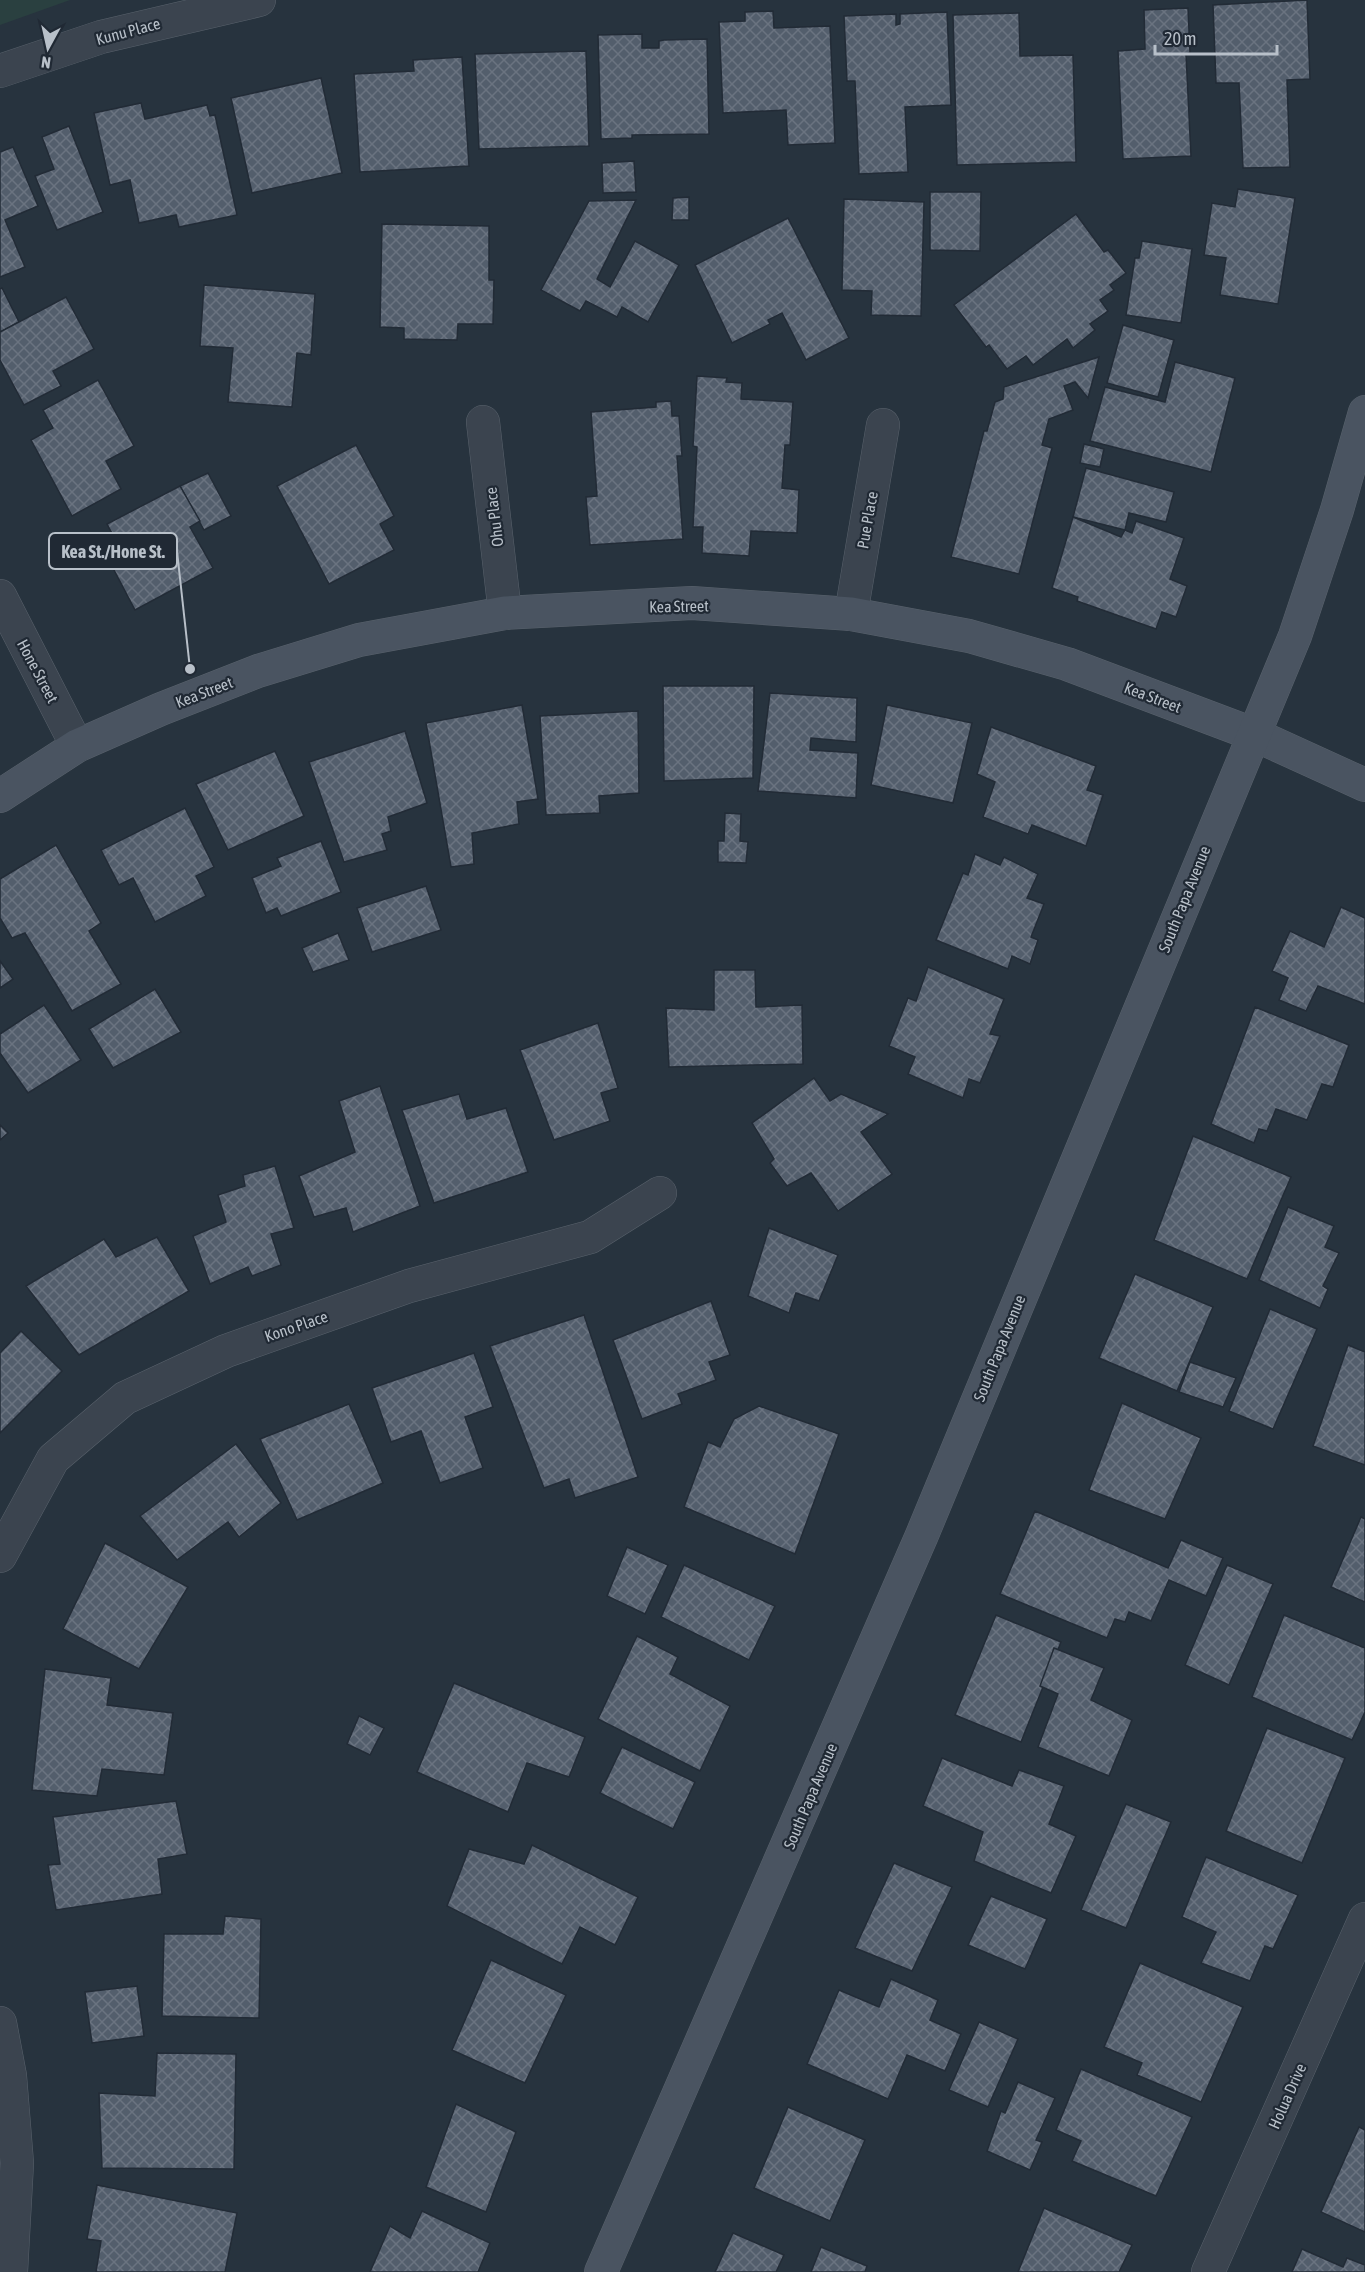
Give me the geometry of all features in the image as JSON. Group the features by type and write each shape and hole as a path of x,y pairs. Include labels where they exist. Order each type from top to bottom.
{"street":[{"name":"Kunu Place","path":"0,71 101,38 259,0"},
{"name":"South Papa Avenue","path":"601,2272 922,1535 1252,734 1295,636 1337,510 1365,412"},
{"name":"Ohu Place","path":"483,422 505,613"},
{"name":"Pue Place","path":"851,614 884,425"},
{"name":"Hone Street","path":"0,596 77,746"},
{"name":"Kea Street","path":"0,796 77,746 160,709 258,671 359,640 505,613 692,603 851,614 969,636 1067,664 1252,734 1365,785"},
{"name":"Kono Place","path":"0,1556 53,1459 125,1398 226,1351 409,1286 590,1238 660,1193"},
{"name":"Holua Drive","path":"1208,2272 1365,1919"},
{"path":"0,2023 10,2076 17,2163 11,2272"}],"green space":[{"path":"0,0 70,0 0,25"}],"building":[{"path":"1307,0 1310,79 1287,80 1290,167 1243,168 1239,83 1216,83 1213,5"},
{"path":"1188,8 1190,53 1186,54 1191,156 1123,159 1118,51 1145,49 1144,10"},
{"path":"773,11 774,28 830,26 835,143 788,145 786,110 723,113 719,22 745,21 745,12"},
{"path":"947,12 951,105 905,107 908,172 859,174 855,81 847,81 844,16 896,14 896,25 900,24 900,14"},
{"path":"1019,13 1020,56 1073,55 1076,162 957,165 953,15"},
{"path":"642,34 642,48 659,48 659,41 664,40 707,39 709,134 632,135 632,138 601,139 598,35"},
{"path":"586,51 589,146 479,149 475,54"},
{"path":"462,57 469,166 360,172 354,74 414,71 413,60"},
{"path":"321,78 342,173 252,193 231,98"},
{"path":"141,103 145,119 207,105 210,116 215,115 237,215 179,227 176,215 139,223 130,180 110,185 94,113"},
{"path":"69,126 103,212 57,230 35,176 54,169 42,137"},
{"path":"13,147 38,206 5,220 25,267 0,277 0,152"},
{"path":"634,161 636,192 603,193 602,163"},
{"path":"1238,189 1295,198 1278,304 1220,295 1226,258 1204,255 1212,203 1235,207"},
{"path":"930,192 981,192 980,251 930,250"},
{"path":"689,197 689,220 672,220 673,198"},
{"path":"844,199 924,202 921,316 871,315 872,291 842,290"},
{"path":"636,200 597,279 610,287 635,241 679,265 648,322 622,307 617,317 586,301 580,311 541,290 589,201"},
{"path":"1076,214 1104,252 1108,250 1126,273 1110,285 1114,290 1100,300 1108,311 1090,324 1095,330 1073,348 1067,339 1033,365 1026,356 1007,369 989,345 986,347 954,305"},
{"path":"788,218 849,338 806,360 782,313 768,320 770,324 732,343 695,265"},
{"path":"382,224 489,226 489,280 494,280 493,324 458,324 457,340 404,339 404,328 380,327"},
{"path":"1142,241 1192,249 1181,323 1126,315 1135,258 1139,258"},
{"path":"204,285 315,294 311,355 297,353 292,407 228,402 233,348 200,346"},
{"path":"2,288 19,322 0,332 0,289"},
{"path":"66,297 94,349 53,371 61,386 24,405 0,360 0,332"},
{"path":"1123,325 1174,340 1158,397 1107,383"},
{"path":"1099,357 1088,398 1075,382 1064,386 1073,410 1049,419 1042,445 1052,448 1019,574 951,557 984,431 987,431 995,402 1003,399 1004,387"},
{"path":"1175,362 1235,378 1211,472 1090,441 1105,387 1165,402"},
{"path":"697,376 727,378 726,382 742,383 741,399 793,402 790,445 785,445 782,488 799,490 797,533 751,531 749,556 702,553 703,527 693,527 697,447 693,446"},
{"path":"98,380 134,446 106,461 121,489 72,516 31,440 53,428 43,410"},
{"path":"671,401 672,416 679,416 682,456 677,456 683,539 590,545 586,497 597,496 591,412 656,407 656,402"},
{"path":"1084,444 1104,449 1100,467 1080,463"},
{"path":"356,445 394,516 380,524 394,550 329,584 277,486"},
{"path":"1086,468 1174,492 1166,522 1129,513 1125,530 1073,517"},
{"path":"208,473 231,516 204,530 180,486"},
{"path":"180,486 200,521 190,527 213,568 135,610 114,570 128,563 107,524"},
{"path":"1073,517 1121,537 1125,530 1132,533 1136,521 1184,538 1170,579 1187,586 1176,617 1162,612 1156,629 1077,601 1078,597 1052,588"},
{"path":"663,686 754,686 753,778 664,781"},
{"path":"770,693 857,698 856,742 811,738 810,750 858,753 856,798 758,791"},
{"path":"522,705 538,799 517,802 519,824 472,833 474,864 451,867 426,723"},
{"path":"887,705 972,723 953,803 871,785"},
{"path":"638,711 639,793 599,796 600,813 546,815 540,716"},
{"path":"991,727 1096,766 1087,790 1103,795 1086,846 1032,825 1028,834 983,817 995,782 977,774"},
{"path":"405,731 427,803 388,817 391,831 382,834 387,850 344,862 309,762"},
{"path":"275,751 304,816 228,850 196,784"},
{"path":"185,808 214,867 196,876 206,896 155,922 133,878 119,885 101,850"},
{"path":"725,813 741,814 740,841 748,842 746,863 718,862 718,841 724,841"},
{"path":"321,841 341,892 281,916 277,908 266,913 252,878 281,866 277,858"},
{"path":"56,845 101,923 89,931 121,984 72,1011 25,933 12,938 0,918 0,879"},
{"path":"975,854 1000,865 1004,857 1038,874 1027,898 1044,904 1031,937 1038,940 1030,964 1012,956 1008,969 936,940 963,873 968,875"},
{"path":"426,886 441,930 372,952 357,908"},
{"path":"1341,907 1365,918 1365,1004 1318,986 1306,1011 1279,1000 1288,978 1272,971 1290,931 1324,947"},
{"path":"338,933 349,960 313,972 302,948"},
{"path":"0,961 13,979 0,988"},
{"path":"928,967 1004,999 990,1034 1000,1036 980,1083 969,1079 963,1098 908,1074 915,1057 889,1046 908,998 916,1001"},
{"path":"714,970 755,970 756,1007 802,1005 803,1064 669,1067 666,1008 714,1010"},
{"path":"155,989 181,1032 113,1068 89,1029"},
{"path":"44,1005 81,1060 28,1093 0,1053 0,1034"},
{"path":"1255,1007 1349,1045 1333,1087 1322,1084 1307,1120 1276,1109 1267,1131 1259,1129 1254,1143 1211,1124"},
{"path":"598,1023 618,1088 601,1093 610,1121 554,1140 520,1050"},
{"path":"814,1078 830,1101 841,1094 888,1114 861,1132 892,1174 838,1211 811,1173 787,1186 770,1163 774,1159 752,1123"},
{"path":"380,1086 420,1206 353,1232 346,1208 314,1217 299,1176 355,1152 339,1101"},
{"path":"459,1094 467,1119 506,1108 528,1172 434,1203 402,1110"},
{"path":"0,1125 8,1133 0,1140"},
{"path":"1193,1136 1291,1177 1247,1279 1154,1240"},
{"path":"275,1166 294,1228 271,1234 281,1265 252,1276 248,1267 210,1284 193,1236 226,1222 218,1195 245,1186 243,1175"},
{"path":"1288,1207 1334,1226 1325,1247 1339,1253 1323,1286 1328,1289 1320,1308 1259,1280"},
{"path":"769,1228 838,1255 819,1301 796,1293 789,1313 748,1296"},
{"path":"157,1237 189,1291 79,1355 26,1286 104,1239 116,1257"},
{"path":"1135,1274 1213,1307 1177,1391 1099,1358"},
{"path":"711,1301 730,1355 709,1362 716,1380 678,1394 682,1404 642,1419 613,1340"},
{"path":"1270,1309 1317,1329 1273,1429 1229,1411"},
{"path":"584,1315 638,1477 575,1498 569,1479 544,1488 490,1346"},
{"path":"21,1331 62,1371 0,1433 0,1353"},
{"path":"1348,1345 1365,1352 1365,1465 1313,1446"},
{"path":"474,1353 493,1407 465,1417 483,1468 440,1483 421,1431 391,1442 372,1388"},
{"path":"1190,1362 1236,1378 1223,1407 1179,1392"},
{"path":"1122,1403 1201,1438 1165,1519 1089,1490"},
{"path":"349,1404 383,1483 297,1520 260,1439"},
{"path":"759,1406 839,1434 795,1554 684,1507 708,1442 720,1447 734,1419"},
{"path":"236,1444 281,1503 239,1537 228,1522 177,1560 140,1516"},
{"path":"1035,1511 1168,1568 1181,1540 1223,1558 1206,1596 1169,1580 1151,1621 1129,1612 1125,1622 1115,1619 1107,1638 1000,1594"},
{"path":"1361,1517 1365,1519 1365,1602 1331,1587"},
{"path":"105,1543 188,1587 139,1669 63,1629"},
{"path":"627,1547 668,1565 645,1614 607,1596"},
{"path":"684,1565 775,1606 749,1660 661,1617"},
{"path":"1227,1565 1273,1584 1229,1685 1185,1665"},
{"path":"996,1615 1061,1642 1021,1742 955,1715"},
{"path":"1284,1615 1365,1648 1365,1712 1352,1740 1252,1697"},
{"path":"637,1636 678,1657 670,1674 730,1706 700,1771 598,1719"},
{"path":"1054,1648 1104,1668 1091,1700 1132,1720 1109,1776 1038,1747 1058,1694 1040,1686"},
{"path":"45,1669 111,1678 107,1705 173,1713 164,1775 102,1769 97,1796 32,1790"},
{"path":"454,1683 585,1737 569,1777 527,1763 508,1812 417,1772"},
{"path":"359,1716 384,1728 370,1755 347,1744"},
{"path":"1267,1728 1345,1758 1302,1863 1226,1831"},
{"path":"622,1747 695,1782 673,1829 600,1793"},
{"path":"942,1758 1012,1786 1019,1770 1064,1786 1049,1824 1076,1836 1051,1893 974,1861 983,1832 923,1806"},
{"path":"176,1801 187,1854 158,1859 162,1894 56,1910 48,1865 60,1864 53,1817"},
{"path":"1126,1804 1171,1822 1126,1928 1081,1910"},
{"path":"532,1845 638,1897 615,1945 580,1927 562,1964 447,1906 469,1849 524,1864"},
{"path":"1206,1857 1298,1895 1273,1949 1265,1946 1250,1981 1201,1963 1216,1932 1182,1917"},
{"path":"894,1863 952,1887 912,1971 855,1948"},
{"path":"991,1896 1047,1919 1025,1969 968,1945"},
{"path":"225,1916 261,1919 259,2018 162,2016 164,1934 223,1934"},
{"path":"491,1960 566,1995 525,2083 452,2050"},
{"path":"1140,1963 1243,2007 1201,2102 1137,2075 1142,2063 1104,2047"},
{"path":"891,1979 938,2000 930,2020 961,2034 945,2071 907,2055 888,2099 807,2064 839,1990 879,2007"},
{"path":"137,1986 144,2036 92,2043 85,1992"},
{"path":"979,2022 1018,2039 988,2107 949,2090"},
{"path":"157,2053 236,2054 234,2169 102,2168 99,2093 155,2096"},
{"path":"1081,2069 1192,2117 1156,2196 1072,2161 1081,2141 1056,2130"},
{"path":"1018,2082 1055,2098 1036,2140 1042,2142 1030,2170 987,2151 1001,2111 1005,2113"},
{"path":"456,2104 516,2132 486,2212 426,2187"},
{"path":"788,2107 865,2140 830,2221 754,2188"},
{"path":"1359,2127 1365,2130 1365,2232 1321,2212"},
{"path":"97,2185 237,2213 225,2272 96,2272 101,2241 87,2239"},
{"path":"1044,2208 1132,2245 1119,2272 1018,2272"},
{"path":"422,2211 490,2243 478,2272 370,2272 390,2226 410,2238"},
{"path":"733,2233 784,2255 776,2272 715,2272"},
{"path":"821,2247 867,2266 865,2272 811,2272"},
{"path":"1302,2249 1343,2267 1347,2258 1365,2265 1365,2272 1292,2272"}],"place":[{"name":"Kea St./Hone St.","path":"190,669"}]}
